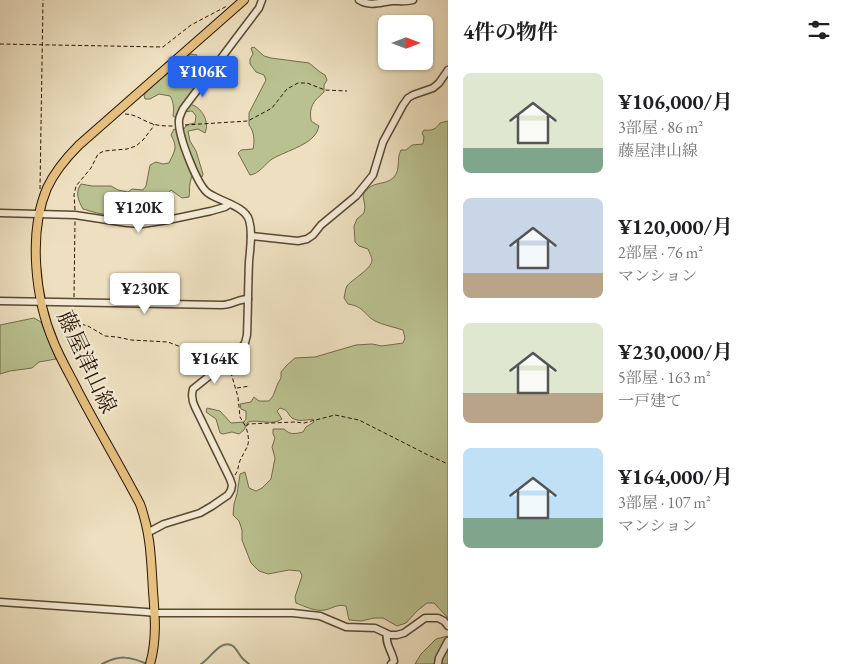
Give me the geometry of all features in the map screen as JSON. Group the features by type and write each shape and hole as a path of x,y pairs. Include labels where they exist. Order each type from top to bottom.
{"main road":[{"name":"藤屋津山線","path":"150,662 154,644 154,613 151,551 148,532 140,504 61,358 46,322 36,265 37,231 42,201 51,180 64,160 78,145 244,0"}],"street":[{"path":"148,532 164,524 200,513 228,495 231,490 232,484 230,479 191,399 193,389 245,343 247,335 249,218 240,208 202,187 178,126 182,109 249,22 262,0"},
{"path":"359,0 376,4 413,0"},
{"path":"250,236 304,241 313,235 321,225 356,196 373,175 383,142 408,98 433,88 448,70"},
{"path":"0,213 75,215 142,224 211,211 230,204"},
{"path":"0,301 226,305 248,299"},
{"path":"0,602 154,613 293,613 320,616 346,627 375,628 387,634 397,635 404,633 425,618 438,618 448,626"},
{"path":"387,634 386,639 394,658 391,664"},
{"path":"438,664 448,641"}],"path":[{"path":"42,201 40,198 40,172 43,0"},
{"path":"0,44 163,47 191,25 228,6"},
{"path":"118,111 165,126 248,121 253,120 272,108 287,89 298,82 307,83 325,90 347,91"},
{"path":"154,124 143,140 136,146 104,151 98,154 91,168 76,186 74,194 74,321 88,326 101,334 131,340 168,342 191,351 210,362 225,362 230,369 236,388 240,417 246,427 248,444 237,473 230,479"},
{"path":"236,388 250,386"},
{"path":"246,427 251,424 304,423 335,414 359,420 428,456 448,464"}],"green space":[{"path":"254,47 264,56 309,63 325,75 327,80 324,85 324,92 311,108 311,121 319,126 315,135 306,143 272,159 259,171 250,175 238,153 241,150 253,149 254,136 249,125 249,113 266,80 264,75 256,72 250,64 253,54 251,48"},
{"path":"191,54 197,55 183,72 185,78 193,82 196,87 190,104 198,108 204,115 206,129 205,133 198,129 188,131 203,174 202,177 198,172 192,172 189,197 182,198 171,190 167,194 166,203 162,209 149,216 143,213 143,202 136,200 131,200 128,214 125,218 83,209 78,196 81,184 111,186 128,192 132,189 143,190 146,186 150,165 156,162 169,163 175,149 171,135 174,129 184,129 187,125 195,123 196,116 192,111 180,112 176,118 173,116 170,96 159,94 150,99 145,99 144,95 159,78"},
{"path":"448,121 448,618 434,603 427,603 406,623 397,626 383,618 361,621 349,620 346,606 335,606 325,610 317,610 296,603 295,597 302,576 300,571 289,570 268,574 259,571 251,563 242,540 242,530 239,521 233,515 240,474 245,472 249,488 256,491 271,479 275,458 272,447 275,438 273,429 284,429 293,434 303,432 306,427 314,422 313,419 294,419 287,411 280,408 277,411 282,419 278,421 248,422 244,430 239,434 232,432 223,434 220,433 216,419 206,412 207,408 220,411 231,423 244,422 246,411 241,409 240,404 251,402 254,397 259,401 269,401 281,378 281,372 295,358 315,357 356,345 372,344 382,346 403,343 405,338 403,330 375,321 361,309 348,304 344,298 347,286 369,267 372,260 368,249 359,246 355,242 354,226 357,219 364,213 363,195 370,187 386,182 394,177 401,150 406,150 412,145 423,144 424,137 422,133 424,130 434,129 440,123"},
{"path":"34,318 41,322 56,359 39,362 32,368 0,374 0,325"},
{"path":"448,636 448,664 415,664 421,654 436,639"}],"waterway":[{"path":"201,664 220,647 229,644 249,664"},
{"path":"102,664 119,658 135,659 147,664"}]}
